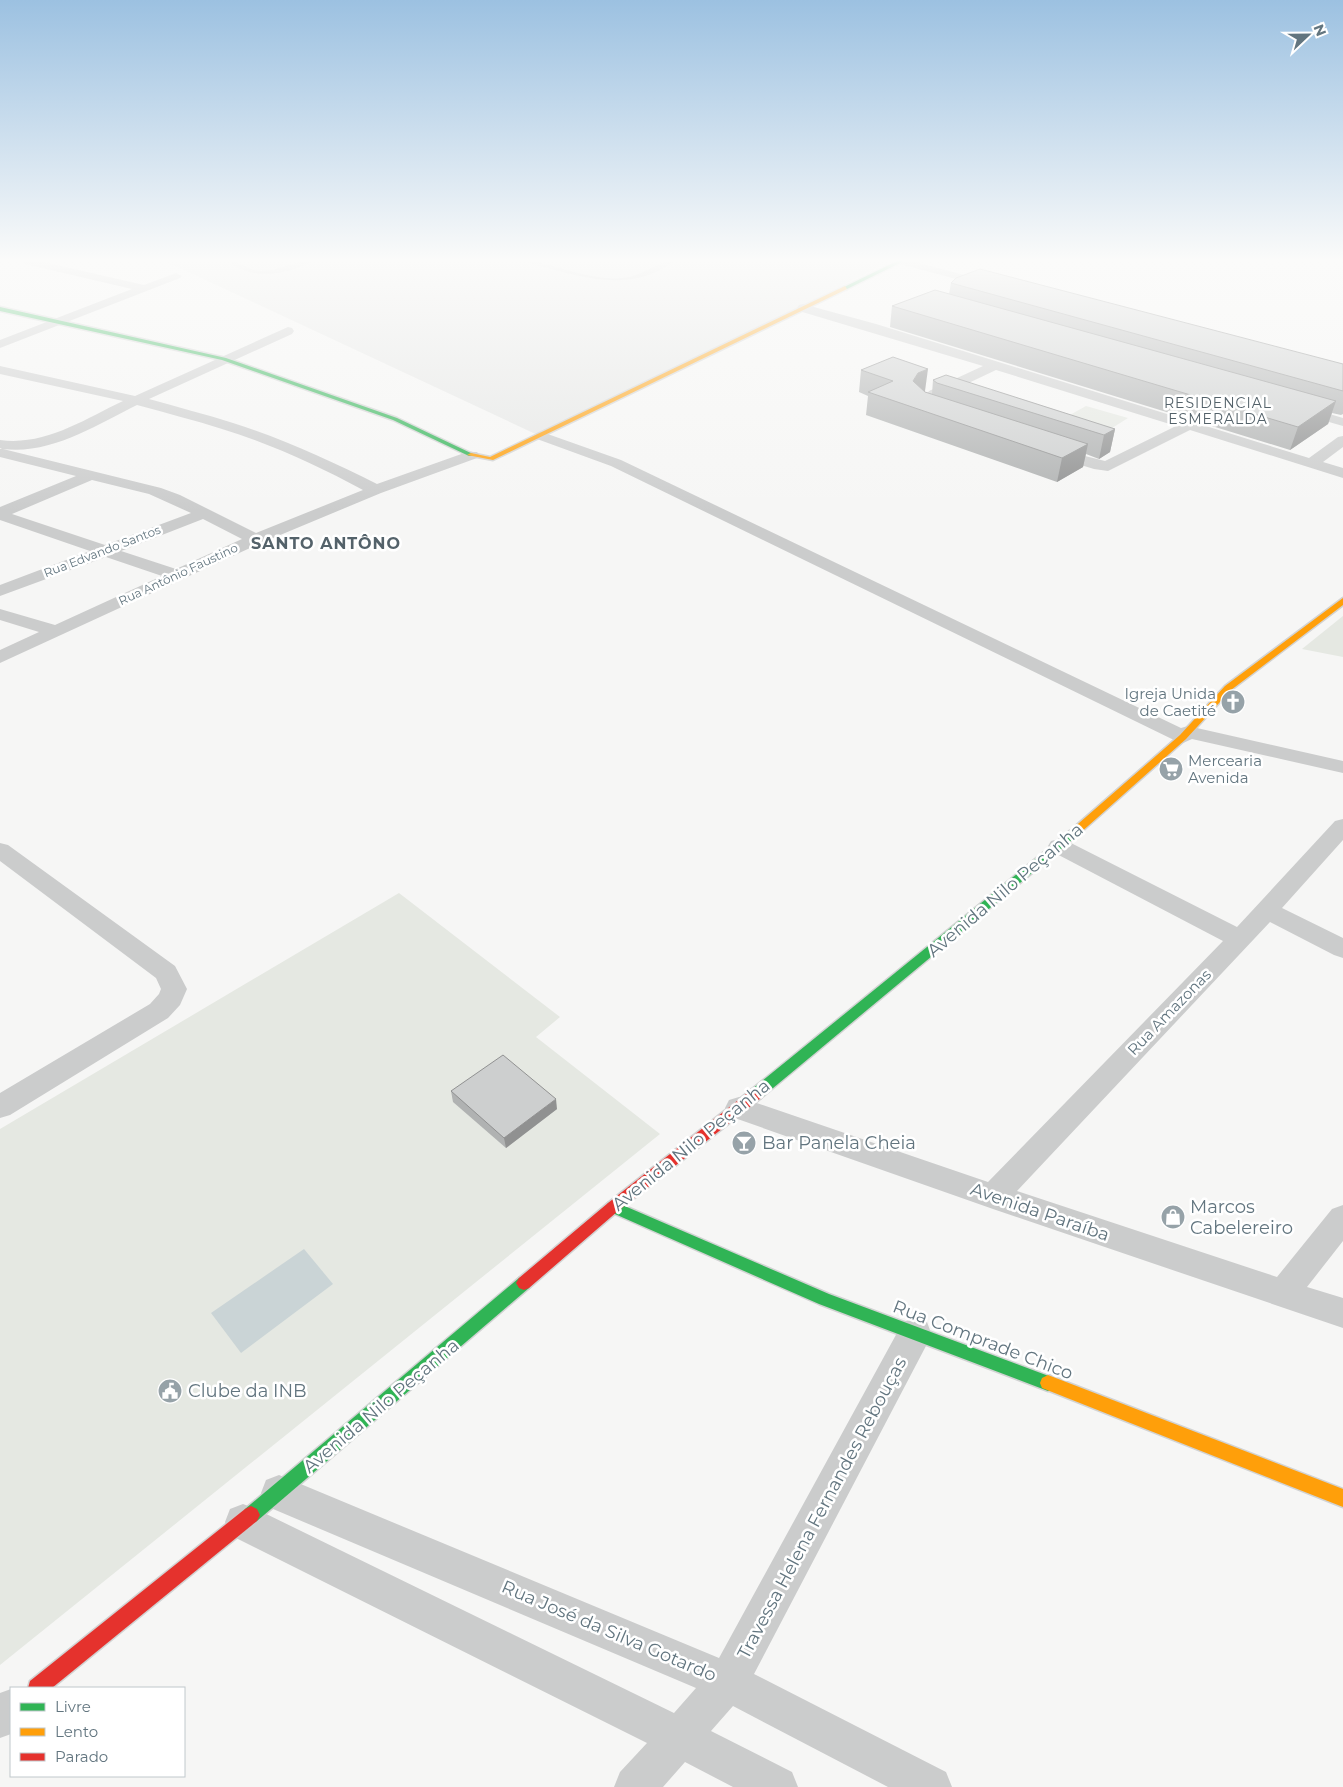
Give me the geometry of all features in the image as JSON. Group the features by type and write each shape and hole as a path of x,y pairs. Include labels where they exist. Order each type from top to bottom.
{"street":[{"path":"160,344 224,359 288,380 394,419 472,455 494,459 729,344"},
{"path":"0,444 20,445 50,441 257,344"},
{"path":"928,344 1343,473"},
{"path":"921,400 994,365"},
{"path":"0,370 136,400 228,426 333,468 376,490"},
{"path":"1290,407 1343,422"},
{"path":"1037,446 1104,467 1190,426"},
{"path":"542,436 616,463 1185,734 1343,767"},
{"path":"1312,464 1343,440"},
{"path":"39,462 41,453 50,441"},
{"path":"0,453 155,491 205,513 255,539"},
{"name":"Rua Antônio Faustino","path":"0,657 255,539 376,490 472,455"},
{"path":"0,514 90,476"},
{"name":"Rua Edvando Santos","path":"0,591 106,549 205,513"},
{"path":"0,514 177,574"},
{"name":"Avenida Nilo Peçanha","path":"38,1687 279,1493 613,1207 739,1108 1059,846 1185,734 1228,688 1343,601"},
{"path":"0,614 56,631"},
{"name":"Rua Amazonas","path":"993,1196 1240,939 1343,826"},
{"path":"1059,846 1240,939"},
{"path":"0,850 166,972 174,989 171,998 159,1011 82,1059 2,1104"},
{"path":"1267,910 1343,949"},
{"name":"Avenida Paraíba","path":"739,1108 993,1196 1343,1313"},
{"name":"Rua Comprade Chico","path":"613,1207 824,1299 1079,1395 1343,1498"},
{"path":"1283,1293 1343,1218"},
{"name":"Travessa Helena Fernandes Rebouças","path":"635,1787 728,1682 915,1334"},
{"name":"Rua José da Silva Gotardo","path":"279,1493 728,1682 931,1787"},
{"path":"243,1522 777,1787"},
{"path":"0,1718 10,1710"}],"shaded area":[{"path":"344,344 726,344 542,437"},
{"path":"1086,406 1128,418 1093,440 1050,426"},
{"path":"1343,616 1343,657 1302,649"},
{"name":"Clube da INB","path":"399,893 560,1017 536,1037 660,1134 0,1665 0,1129"},
{"path":"304,1249 333,1284 241,1353 211,1313"}],"building":[{"path":"1021,344 1132,344 1336,401 1298,427"},
{"path":"1174,344 1268,344 1343,364 1343,391"},
{"path":"893,357 928,369 918,373 913,381 925,392 1088,444 1062,458 868,392 893,381 861,370"},
{"path":"946,375 1115,429 1104,435 937,383 933,380"},
{"path":"503,1055 556,1099 504,1138 451,1091"}],"traffic: fast":[{"path":"159,344 224,359 395,419 471,455"},
{"path":"756,1094 1075,832"},
{"path":"613,1207 824,1299 1048,1383"},
{"path":"251,1515 524,1283"}],"traffic: slow":[{"path":"471,455 491,459 728,344"},
{"path":"1075,832 1183,737 1228,688 1343,601"},
{"path":"1048,1383 1343,1498"}],"traffic: jam":[{"path":"524,1283 613,1207 756,1094"},
{"path":"38,1687 251,1515"}],"place":[{"name":"Igreja Unida de Caetité","path":"1233,702"},
{"name":"Mercearia Avenida","path":"1171,769"},
{"name":"Bar Panela Cheia","path":"744,1143"},
{"name":"Marcos Cabelereiro","path":"1173,1217"},
{"name":"Clube da INB","path":"170,1391"}],"district":[{"name":"RESIDENCIAL ESMERALDA","path":"1218,412"},
{"name":"SANTO ANTÔNO","path":"326,543"}]}
